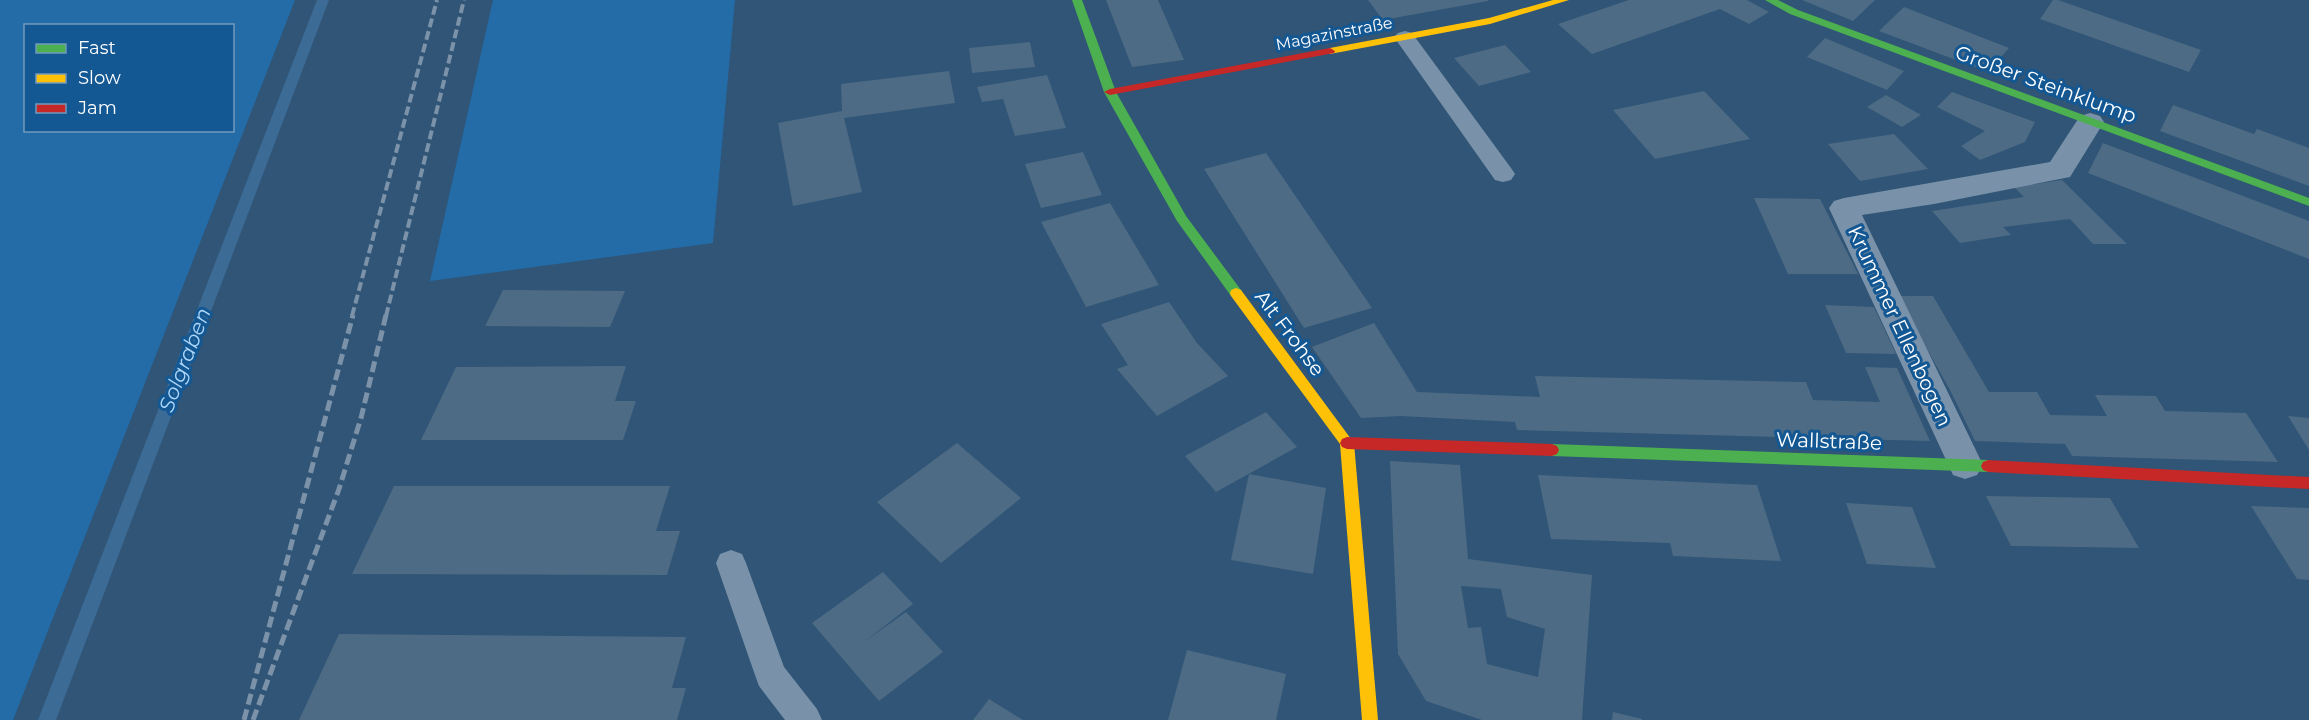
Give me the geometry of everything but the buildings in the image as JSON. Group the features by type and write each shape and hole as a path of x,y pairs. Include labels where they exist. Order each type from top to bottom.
{"street":[{"name":"Alt Frohse","path":"1077,0 1110,92 1181,218 1347,442"},
{"name":"Magazinstraße","path":"1110,92 1490,21 1564,0"},
{"name":"Großer Steinklump","path":"1770,0 1805,16 2309,202"},
{"name":"Krummer Ellenbogen","path":"1965,465 1844,208 1934,194 2060,170 2090,122"},
{"name":"Wallstraße","path":"1347,442 1965,465 2309,483"},
{"path":"1347,442 1370,720"}],"lane":[{"path":"1405,37 1503,174"},
{"path":"731,563 771,675 806,720"}],"shaded area":[{"path":"0,0 295,0 13,720 0,720"},
{"path":"493,0 735,0 713,243 430,281"}],"waterway":[{"name":"Solgraben","path":"47,720 323,0"}],"railway":[{"path":"352,316 437,0"},
{"path":"386,316 464,0"},
{"path":"244,720 353,315"},
{"path":"253,720 339,489 361,418 386,315"}],"traffic: fast":[{"path":"1077,0 1110,92 1181,218 1236,293"},
{"path":"1770,0 1794,12 2309,202"},
{"path":"1552,450 1988,466"}],"traffic: slow":[{"path":"1330,51 1490,21 1564,0"},
{"path":"1236,293 1347,443 1370,720"}],"traffic: jam":[{"path":"1110,92 1330,51"},
{"path":"1347,443 1552,450"},
{"path":"1988,466 2309,483"}]}
